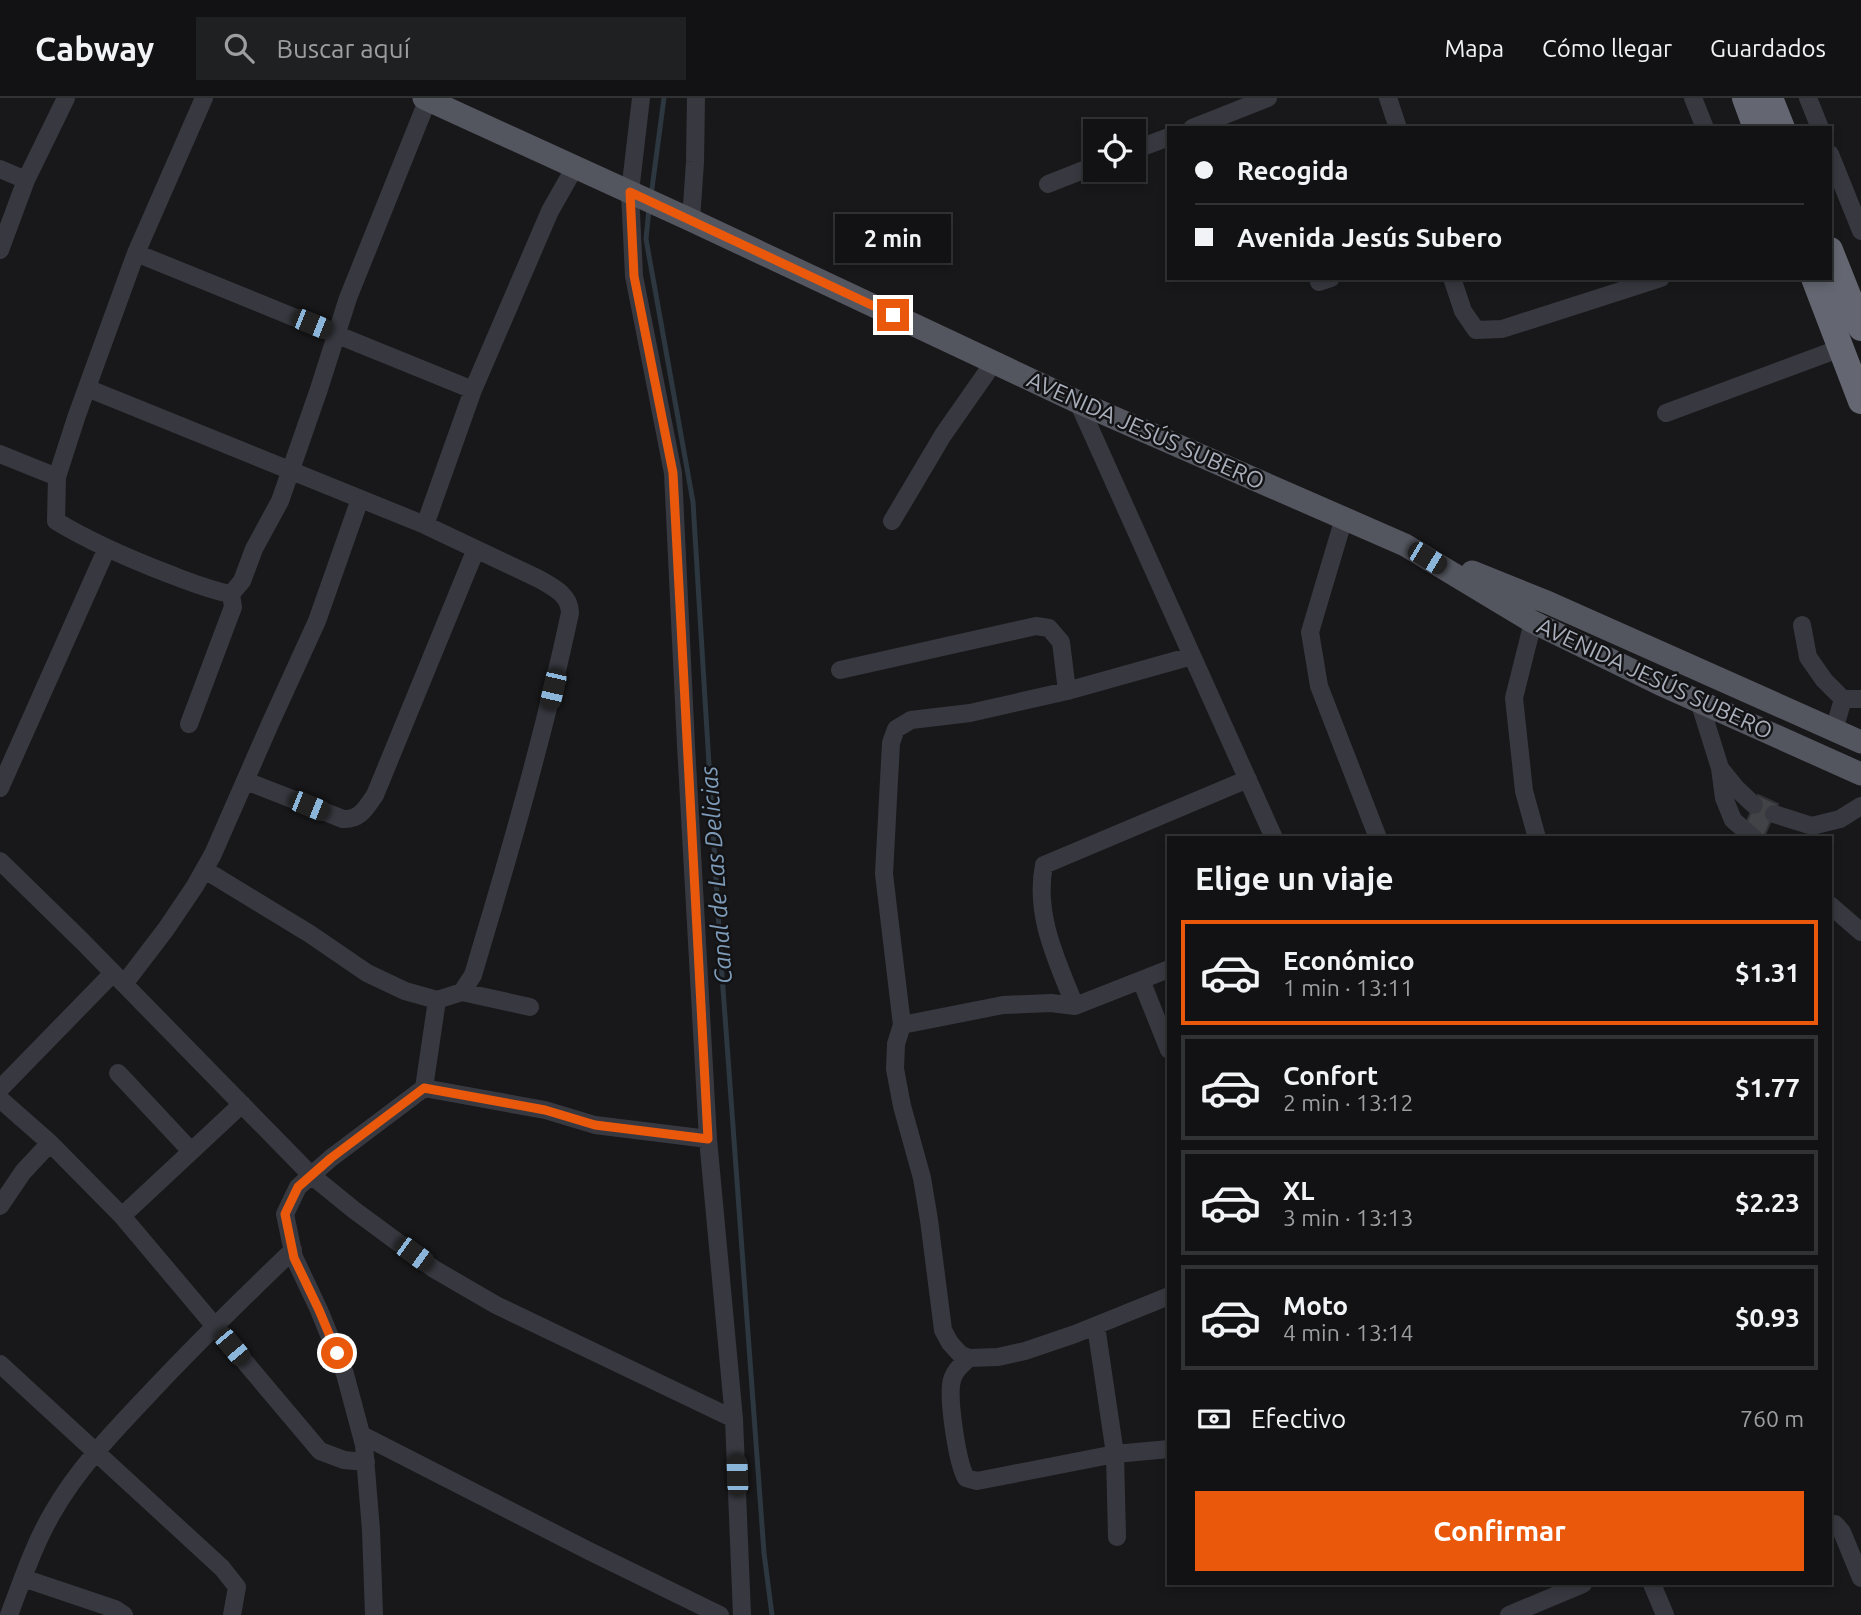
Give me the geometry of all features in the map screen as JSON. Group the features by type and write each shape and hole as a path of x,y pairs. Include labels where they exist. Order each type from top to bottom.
{"highway":[{"path":"1745,98 1755,126"},
{"path":"1770,98 1781,126"},
{"path":"1832,255 1861,328"},
{"path":"1815,280 1861,401"}],"main road":[{"name":"AVENIDA JESÚS SUBERO","path":"426,99 1078,401 1405,545 1533,622 1861,774"},
{"path":"1405,545 1549,603 1861,742"}],"street":[{"path":"0,250 26,180 66,98"},
{"path":"204,98 136,253 57,477 55,503 57,521 77,534 213,590 231,594"},
{"path":"641,98 635,194 634,276 673,473 708,1139 734,1419 742,1615"},
{"path":"681,215 695,162 696,98"},
{"path":"1197,126 1268,98"},
{"path":"1388,98 1397,126"},
{"path":"1693,98 1703,126"},
{"path":"1808,98 1819,126"},
{"path":"188,723 233,607 231,594 242,581 254,549 280,501 348,298 426,99"},
{"path":"1146,146 1167,138"},
{"path":"1832,159 1861,230"},
{"path":"425,525 473,390 550,211 575,167"},
{"path":"0,169 26,180"},
{"path":"1048,184 1083,170"},
{"path":"136,253 473,390"},
{"path":"1453,280 1464,311 1476,330 1502,329 1655,280"},
{"path":"1665,413 1841,348"},
{"path":"892,521 943,435 994,362"},
{"path":"87,388 425,525 554,587 570,605 544,730 517,827 473,975 462,992"},
{"path":"1078,401 1272,836"},
{"path":"0,454 57,477"},
{"path":"0,1089 119,978 166,929 205,870 317,621 360,499"},
{"path":"1344,518 1310,632 1319,686 1377,836"},
{"path":"0,788 107,548"},
{"path":"246,781 342,819 351,820 363,812 375,795 476,549"},
{"path":"1533,622 1514,698 1524,791 1536,836"},
{"path":"840,670 1036,625 1049,628 1061,642 1067,691"},
{"path":"1802,625 1808,657 1824,680 1852,699 1834,730"},
{"path":"1167,1297 1096,1326 998,1357 969,1358 961,1355 950,1343 943,1330 922,1178 902,1106 895,1069 895,1044 902,1025 884,874 891,743 896,729 911,720 970,713 1067,691 1192,656"},
{"path":"1699,701 1720,768 1724,798 1732,820 1752,836"},
{"path":"1720,768 1754,805"},
{"path":"1075,1006 1051,948 1042,913 1040,883 1044,865 1248,779"},
{"path":"1774,814 1812,826 1840,819 1861,806"},
{"path":"0,861 119,978 311,1175 435,1269 496,1305 734,1419"},
{"path":"205,870 310,934 367,973 405,990 437,1000 462,992 530,1007"},
{"path":"1832,907 1861,932"},
{"path":"902,1025 1003,1005 1051,1003 1075,1006 1167,970"},
{"path":"1141,980 1167,1045"},
{"path":"374,1615 371,1530 362,1435 345,1374 294,1258 285,1214 298,1187 311,1175 424,1088 437,1000"},
{"path":"118,1073 191,1151"},
{"path":"424,1088 545,1110 595,1125 708,1139"},
{"path":"0,1099 50,1143 122,1216 320,1451 344,1460 366,1462"},
{"path":"122,1216 242,1104"},
{"path":"0,1206 23,1172 50,1143"},
{"path":"9,1615 53,1512 104,1441 214,1326 293,1250"},
{"path":"1096,1326 1115,1454 1117,1537"},
{"path":"969,1358 956,1371 951,1385 954,1427 961,1469 966,1478 977,1481 1115,1454 1167,1449"},
{"path":"0,1364 222,1568 237,1587 232,1615"},
{"path":"362,1435 720,1615"},
{"path":"1832,1525 1835,1524 1842,1532 1860,1571"},
{"path":"23,1578 115,1609 124,1615"},
{"path":"1509,1615 1581,1585"},
{"path":"1652,1585 1665,1615"}],"building":[{"path":"1758,795 1778,804 1764,836 1744,828"}],"waterway":[{"name":"Canal de Las Delicias","path":"651,196 664,98"},
{"name":"Canal de Las Delicias","path":"649,209 646,239 693,502 721,961 764,1553 772,1615"}],"route":[{"path":"337,1353 294,1258 285,1214 298,1187 331,1158 424,1088 545,1110 595,1125 708,1139 673,473 634,276 630,192 893,315"}]}
